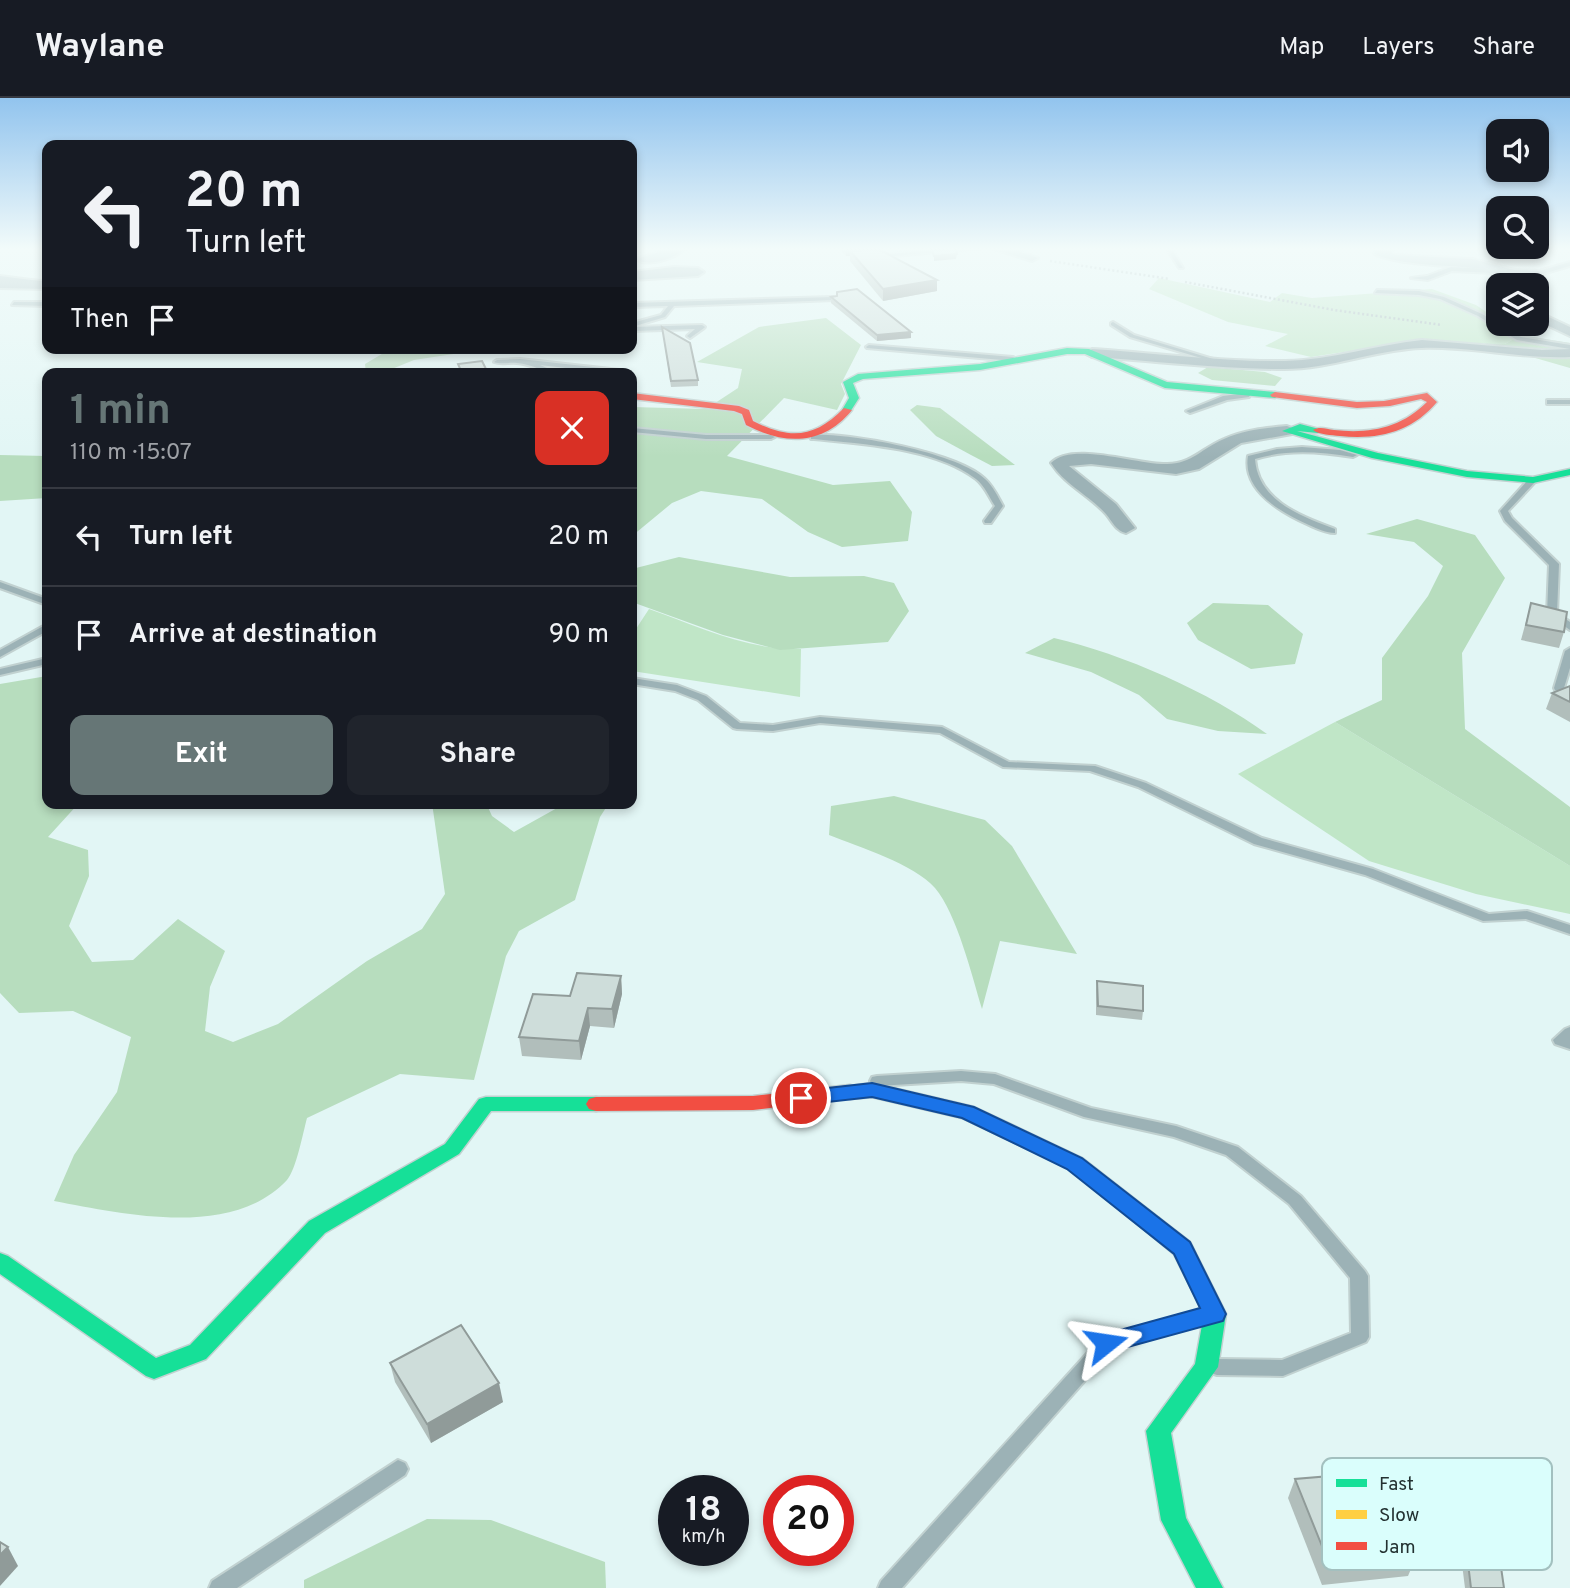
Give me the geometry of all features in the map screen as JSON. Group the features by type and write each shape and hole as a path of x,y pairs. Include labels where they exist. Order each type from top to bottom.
{"street":[{"path":"1549,321 1570,331"},
{"path":"637,397 734,405 746,412 749,423 778,437 814,437 847,415 854,398 848,382 861,376 980,367 1067,351 1255,364 1307,364 1378,349 1422,344 1542,354 1570,353"},
{"path":"1092,353 1165,385 1264,393 1342,406 1388,404 1418,395 1427,396 1432,402 1425,413 1408,426 1379,434 1343,435 1301,428 1248,434 1218,447 1193,466 1158,469 1074,457 1059,463 1065,472 1110,508 1126,528"},
{"path":"1287,431 1348,450 1426,466 1532,481 1556,471 1570,472"},
{"path":"0,1262 154,1369 198,1352 317,1227 452,1149 486,1104 753,1103 872,1090 967,1112 1075,1163 1182,1248 1214,1314 1206,1367 1158,1431 1174,1520 1210,1588"}],"lane":[{"path":"637,325 659,318"},
{"path":"1484,318 1519,339 1570,347"},
{"path":"1113,324 1132,336 1210,359"},
{"path":"637,327 702,327 690,336"},
{"path":"869,348 1028,360"},
{"path":"520,361 541,368"},
{"path":"497,362 520,361 584,368"},
{"path":"1190,411 1226,398 1264,393"},
{"path":"1550,402 1570,402"},
{"path":"637,430 706,437 778,437"},
{"path":"814,437 870,442 944,461 981,479 999,506 988,521"},
{"path":"1332,531 1292,516 1256,483 1250,472 1251,457 1272,450 1304,447 1426,466"},
{"path":"1532,481 1504,511 1554,564 1552,614 1570,627"},
{"path":"0,585 42,601"},
{"path":"0,654 42,630"},
{"path":"1559,688 1570,651"},
{"path":"0,673 42,662"},
{"path":"637,682 677,688 702,698 737,726 773,728 820,720 942,730 1007,765 1091,768 1142,785 1258,841 1369,872 1488,918 1527,915 1570,930"},
{"path":"1570,1032 1560,1040 1570,1044"},
{"path":"872,1090 877,1081 961,1076 995,1079 1090,1113 1176,1132 1232,1151 1294,1200 1359,1276 1360,1337 1283,1368 1206,1367"},
{"path":"888,1588 1106,1343 1214,1314"},
{"path":"219,1588 398,1469"}],"path":[{"path":"1394,318 1449,326"}],"green space":[{"path":"826,318 861,345 841,384 845,394 837,410 784,398 727,456 833,485 890,481 912,512 908,541 842,547 808,532 762,499 701,491 672,503 637,532 637,407 706,409 738,388 742,369 697,362 759,327"},
{"path":"1217,318 1486,318 1486,336 1518,336 1505,344 1416,341 1311,357 1265,346 1288,334"},
{"path":"1518,336 1570,343 1570,368 1483,343 1505,344"},
{"path":"382,354 454,354 414,360 394,368 365,368 365,364"},
{"path":"1208,367 1265,372 1282,378 1275,386 1212,380 1198,373"},
{"path":"917,405 940,408 1015,465 992,466 936,436 910,410"},
{"path":"0,455 42,456 42,498 0,501"},
{"path":"1417,519 1475,535 1505,578 1462,653 1465,729 1570,807 1570,866 1335,722 1382,700 1382,658 1428,596 1443,566 1414,542 1366,534"},
{"path":"679,557 790,577 864,576 894,583 909,611 888,642 780,650 723,635 637,604 637,568"},
{"path":"1213,603 1268,605 1303,634 1295,664 1251,669 1198,640 1187,623"},
{"path":"649,609 743,642 782,649 801,649 800,697 637,672 637,627"},
{"path":"1054,638 1108,654 1165,676 1244,718 1267,734 1218,731 1167,719 1139,695 1091,672 1025,653"},
{"path":"42,677 42,809 74,809 48,837 88,850 89,876 69,926 92,962 133,960 178,919 225,951 210,987 205,1031 233,1042 278,1024 367,961 422,929 445,894 433,809 489,809 492,816 514,832 555,809 605,809 600,817 575,900 519,931 506,956 474,1080 400,1074 307,1118 296,1160 287,1180 264,1198 237,1210 208,1216 176,1218 112,1212 54,1201 74,1155 117,1092 131,1037 73,1011 19,1013 0,993 0,684"},
{"path":"1335,722 1570,866 1570,914 1476,894 1369,861 1238,774"},
{"path":"894,796 985,820 1012,846 1077,954 1000,941 982,1009 957,929 935,888 926,879 900,864 829,835 831,806"},
{"path":"427,1519 491,1520 605,1562 606,1588 304,1588 304,1580"}],"building":[{"path":"856,318 893,318 911,332 877,335"},
{"path":"662,327 690,343 698,380 671,381"},
{"path":"482,361 486,368 460,368 458,364"},
{"path":"1531,603 1567,612 1564,632 1526,625"},
{"path":"1570,686 1570,702 1552,693"},
{"path":"577,973 621,976 612,1009 588,1008 579,1041 519,1037 533,994 570,996"},
{"path":"1097,981 1143,986 1143,1011 1098,1006"},
{"path":"461,1325 499,1383 427,1424 390,1363"},
{"path":"1322,1477 1322,1546 1295,1479"},
{"path":"0,1542 8,1547 0,1555"},
{"path":"1469,1570 1501,1570 1504,1588 1471,1588"}],"traffic: fast":[{"path":"847,410 854,398 848,382 861,376 980,367 1067,351 1086,351 1165,385 1275,395"},
{"path":"1318,430 1300,427 1287,431 1376,456 1467,474 1533,480 1570,472"},
{"path":"0,1262 154,1369 198,1352 317,1227 452,1149 486,1104 596,1104"},
{"path":"1152,1224 1182,1248 1215,1314 1206,1367 1158,1431 1174,1520 1210,1588"}],"traffic: slow":[{"path":"850,1092 872,1090 967,1112 1075,1163 1152,1224"}],"traffic: jam":[{"path":"1275,395 1357,405 1390,403 1421,396 1427,396 1432,402 1408,423 1380,433 1350,434 1318,430"},
{"path":"637,397 736,408 746,412 749,423 762,430 788,437 801,437 825,429 847,410"},
{"path":"596,1104 753,1103 850,1092"}],"route":[{"path":"801,1098 872,1090 967,1112 1075,1163 1182,1248 1214,1314 1106,1343"}]}
